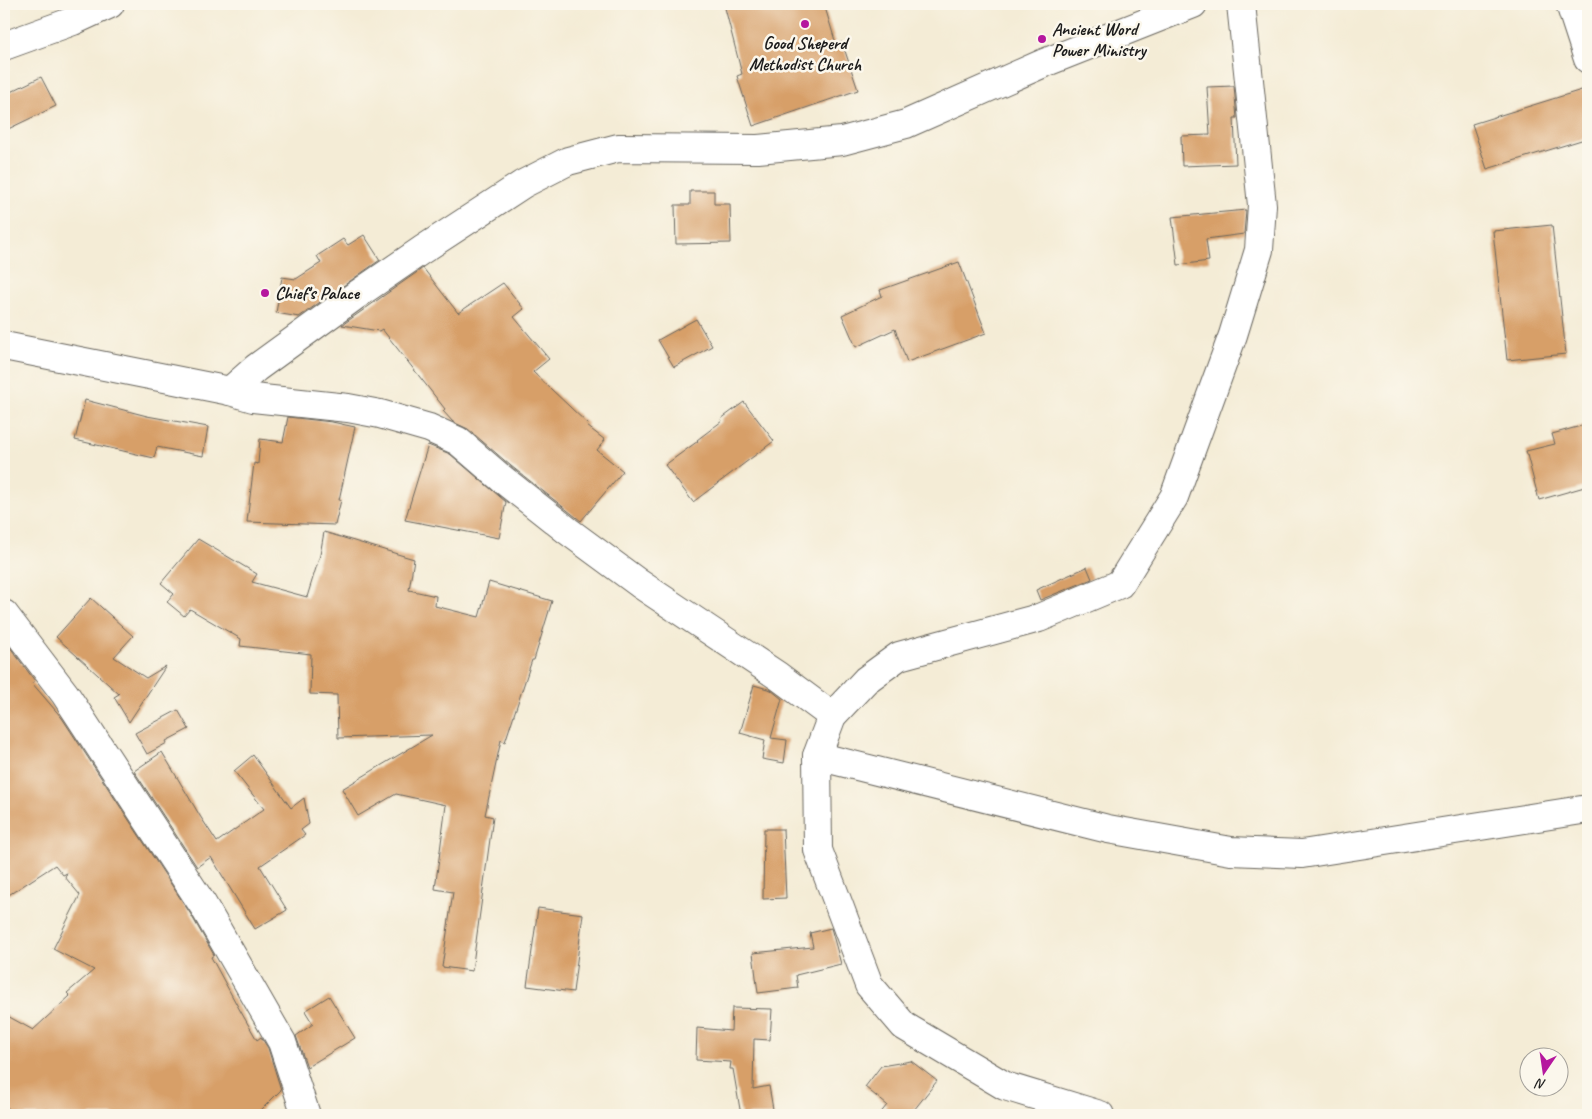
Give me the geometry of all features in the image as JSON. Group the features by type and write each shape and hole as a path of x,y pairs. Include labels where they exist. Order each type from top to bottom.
{"street":[{"path":"4,46 73,21 110,4"},
{"path":"230,391 256,368 422,250 523,184 568,160 618,148 758,148 842,141 906,124 1044,63 1193,4"},
{"path":"1100,1115 1005,1086 904,1026 869,985 818,850 817,756 832,716 866,680 899,656 1039,618 1120,584 1174,497 1233,335 1259,250 1262,206 1241,4"},
{"path":"1570,4 1588,59"},
{"path":"4,346 230,391 253,398 348,408 380,414 429,428 458,441 501,478 592,548 714,635 778,676 832,716"},
{"path":"4,614 65,694 203,905 282,1042 306,1115"},
{"path":"817,756 1108,828 1230,851 1302,854 1588,809"}],"building":[{"path":"724,4 824,4 836,44 842,42 858,90 753,126 737,76 742,74"},
{"path":"41,77 56,106 4,131 4,95"},
{"path":"1234,86 1237,118 1234,118 1236,164 1182,166 1181,136 1210,135 1207,87"},
{"path":"1588,88 1588,138 1487,169 1472,124"},
{"path":"690,191 714,191 714,204 730,204 731,243 676,244 675,205 690,205"},
{"path":"1246,210 1244,234 1206,239 1209,261 1178,265 1172,217"},
{"path":"1552,225 1566,354 1507,360 1493,231"},
{"path":"364,235 380,260 299,317 276,313 282,277 296,279 321,263 317,256 343,239 348,245"},
{"path":"959,262 986,333 907,362 895,329 856,347 842,315 882,296 880,290"},
{"path":"423,268 458,313 503,283 524,309 514,317 549,359 533,372 588,424 587,426 605,440 597,450 623,471 581,521 511,466 468,429 453,422 443,411 445,409 382,329 379,331 342,325"},
{"path":"696,319 712,346 674,367 658,340"},
{"path":"85,400 147,416 208,427 203,456 157,447 154,458 75,440"},
{"path":"744,402 774,441 693,502 665,465 698,441 722,421 721,419"},
{"path":"288,417 332,422 355,427 335,525 247,522 254,463 258,464 260,439 283,442"},
{"path":"1588,424 1588,486 1539,500 1526,451 1555,444 1552,434"},
{"path":"428,445 450,454 506,502 499,538 405,520"},
{"path":"324,532 414,559 409,590 436,596 435,606 479,617 489,582 552,601 534,660 532,660 505,742 501,740 485,815 493,817 472,971 442,967 453,892 435,889 446,805 396,794 358,816 342,789 432,735 338,738 337,695 310,694 311,654 240,646 241,639 190,609 184,616 167,602 174,594 161,583 198,539 257,574 252,582 307,597 320,555"},
{"path":"1087,567 1092,579 1040,600 1036,590"},
{"path":"91,598 133,636 114,657 146,678 166,666 129,722 114,697 119,694 56,637"},
{"path":"4,639 35,681 32,683 62,718 190,913 214,955 211,957 257,1040 261,1037 268,1048 281,1090 256,1115 15,1115 4,1104 4,1014 33,1030 70,996 67,993 94,970 53,949 80,895 65,877 67,873 63,875 55,865 4,898"},
{"path":"754,685 771,690 782,699 771,738 787,740 784,763 762,759 765,740 740,733"},
{"path":"178,710 189,729 147,754 135,733"},
{"path":"162,752 217,842 264,809 234,771 253,755 291,808 304,798 309,824 301,830 305,835 260,866 287,910 255,929 211,857 197,867 134,771"},
{"path":"764,829 783,829 786,898 763,899"},
{"path":"538,908 583,914 573,992 527,986"},
{"path":"831,928 841,964 796,975 798,988 758,993 753,953 813,947 810,933"},
{"path":"329,996 355,1038 307,1067 296,1036 313,1024 305,1011"},
{"path":"732,1008 772,1009 770,1040 754,1039 753,1089 769,1086 774,1115 741,1115 733,1069 730,1069 731,1062 696,1060 697,1028 731,1031"},
{"path":"911,1061 937,1081 910,1115 879,1115 887,1105 865,1087 881,1066"}],"place":[{"name":"Good Sheperd Methodist Church","path":"805,24"},
{"name":"Ancient Word Power Ministry","path":"1042,39"},
{"name":"Chief's Palace","path":"265,293"}]}
